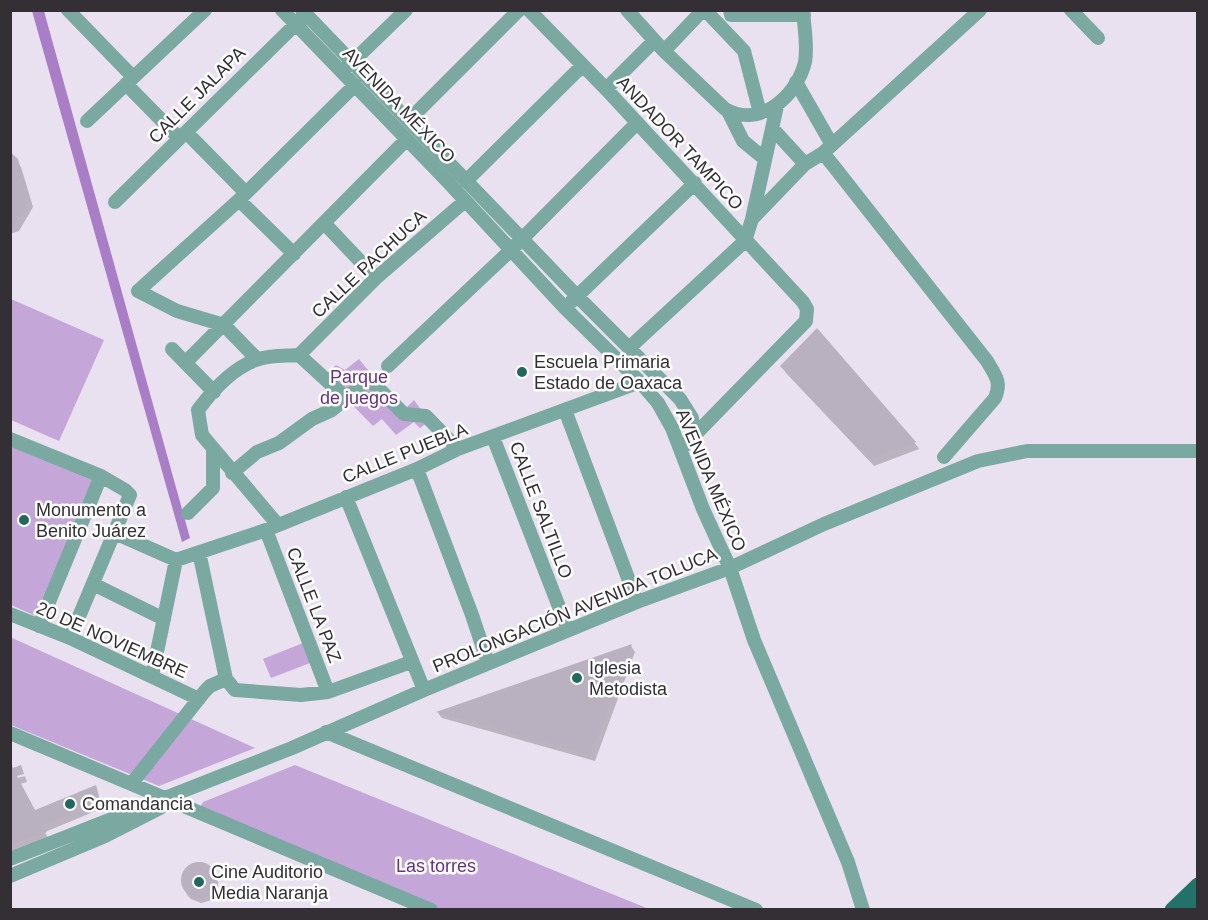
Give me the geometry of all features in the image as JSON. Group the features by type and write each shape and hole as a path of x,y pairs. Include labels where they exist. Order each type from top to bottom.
{"main road":[{"path":"1172,909 1197,885"},
{"path":"1191,909 1197,903"}],"street":[{"path":"87,121 205,10"},
{"name":"AVENIDA MÉXICO","path":"282,10 301,16 347,68 409,120 680,399 692,418 694,435"},
{"path":"347,68 406,10"},
{"path":"409,120 519,10"},
{"name":"ANDADOR TAMPICO","path":"529,10 695,183 807,309 806,321 694,435"},
{"path":"627,10 659,46 728,111 734,114 760,113 777,106 792,90 804,65 806,54 803,13 731,13"},
{"path":"606,89 704,10 744,51 760,113"},
{"path":"1071,10 1098,38"},
{"path":"752,219 805,164 828,149 980,11"},
{"path":"75,13 130,80 242,196 294,254"},
{"name":"CALLE JALAPA","path":"115,202 301,16"},
{"path":"466,181 582,66"},
{"name":"AVENIDA MÉXICO","path":"347,68 355,86 564,308 640,382 658,404 672,428 703,509 730,568 754,640 848,862 863,909"},
{"path":"796,82 828,149 987,361 996,377 999,388 995,398 944,457"},
{"path":"257,359 224,325 177,311 138,291 242,196 355,86"},
{"path":"629,348 745,241 777,106"},
{"path":"728,111 743,141 765,159"},
{"path":"388,366 511,250 637,123"},
{"path":"772,128 805,164"},
{"path":"186,362 406,140"},
{"path":"564,308 695,183"},
{"name":"CALLE PACHUCA","path":"299,355 376,278 465,201"},
{"path":"325,224 376,278"},
{"path":"172,349 214,392"},
{"path":"272,528 202,435 198,410 233,374 257,359 299,355 347,399"},
{"path":"231,473 257,452 279,443 312,419 332,410 366,380 371,380 404,414 426,416 458,449"},
{"name":"CALLE PUEBLA","path":"187,556 272,528 417,469 458,449 640,382"},
{"path":"565,410 637,602"},
{"path":"681,449 694,435"},
{"name":"CALLE SALTILLO","path":"494,437 568,630"},
{"path":"10,440 101,476 130,495 70,638"},
{"path":"188,513 213,488 213,450"},
{"name":"PROLONGACIÓN AVENIDA TOLUCA","path":"103,830 488,663 637,602 730,568 824,524 978,461 1027,451 1197,451"},
{"path":"417,469 488,663"},
{"path":"39,626 101,476"},
{"path":"346,497 424,690"},
{"name":"CALLE LA PAZ","path":"272,528 328,692"},
{"path":"115,533 187,556"},
{"path":"187,556 222,683 235,690 301,695 328,692 411,662"},
{"path":"152,676 164,619 187,556"},
{"path":"93,584 164,619"},
{"name":"20 DE NOVIEMBRE","path":"10,614 70,638 199,699"},
{"path":"132,783 199,699 222,683"},
{"path":"326,732 756,909"},
{"path":"10,733 173,798 431,909"},
{"path":"10,859 103,830"},
{"path":"10,876 103,830"}],"green space":[{"path":"11,299 104,340 59,441 11,420"},
{"name":"Parque de juegos","path":"359,359 402,412 414,400 429,421 420,428 414,422 396,435 382,419 373,426 324,376 336,365 345,370"},
{"path":"10,444 95,480 38,617 11,605"},
{"path":"10,637 255,748 159,786 11,725"},
{"path":"303,643 310,663 271,678 263,659"},
{"name":"Las torres","path":"295,765 649,909 433,909 199,810 203,802"}],"shaded area":[{"path":"32,11 44,11 190,538 182,542"}],"building":[{"path":"10,152 18,159 30,199 10,233"},
{"path":"817,328 916,442 869,460 780,366"},
{"name":"Iglesia Metodista","path":"632,644 591,755 436,712"},
{"path":"10,763 13,768 21,765 24,774 17,776 35,810 96,785 100,800 43,825 47,832 10,845"},
{"name":"Cine Auditorio Media Naranja","path":"199,862 212,867 217,880 212,893 199,898 186,893 181,880 186,867"}],"place":[{"name":"Escuela Primaria Estado de Oaxaca","path":"522,372"},
{"name":"Monumento a Benito Juárez","path":"24,520"},
{"name":"Iglesia Metodista","path":"577,678"},
{"name":"Comandancia","path":"70,804"},
{"name":"Cine Auditorio Media Naranja","path":"199,882"}]}
